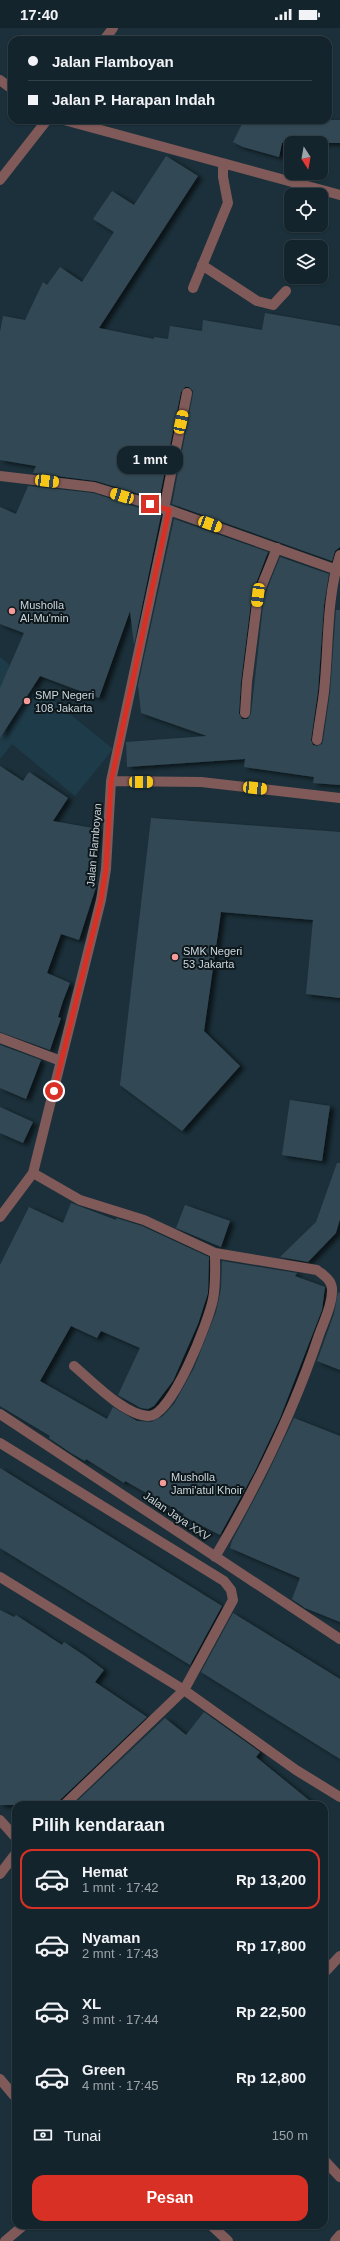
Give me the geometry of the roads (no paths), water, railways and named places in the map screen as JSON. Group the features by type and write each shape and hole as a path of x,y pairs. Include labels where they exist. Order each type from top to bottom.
{"street":[{"path":"0,180 44,124"},
{"path":"78,124 340,195"},
{"path":"192,288 228,203 223,177 223,164"},
{"path":"202,266 257,301 273,305 286,291"},
{"name":"Jalan Flamboyan","path":"0,1217 32,1173 101,900 106,869 111,782 167,509 187,393"},
{"path":"0,476 94,487 167,509 338,571"},
{"path":"245,713 247,682 258,595 277,548"},
{"path":"317,740 324,691 328,611 338,571 340,555"},
{"path":"111,782 201,782 340,798"},
{"path":"0,1038 61,1061"},
{"path":"32,1173 80,1200 144,1220 215,1253 317,1270 329,1280 332,1287 331,1299 315,1347 276,1446 215,1557"},
{"path":"74,1366 130,1411 148,1416 157,1414 167,1404 186,1371 213,1299 215,1253"},
{"name":"Jalan Jaya XXV","path":"0,1414 340,1639"},
{"path":"0,1443 224,1581 231,1590 233,1600 184,1690 68,1801"},
{"path":"0,1577 184,1690 296,1770 340,1797"},
{"path":"0,1820 12,1834"},
{"path":"0,1874 12,1858"},
{"path":"328,1969 340,1956"},
{"path":"0,2079 12,2093"},
{"path":"328,2164 340,2177"},
{"path":"5,2241 19,2229"},
{"path":"215,2229 228,2241"},
{"path":"335,2241 340,2235"}],"place":[{"name":"Musholla Al-Mu'min","path":"12,611"},
{"name":"SMP Negeri 108 Jakarta","path":"27,701"},
{"name":"SMK Negeri 53 Jakarta","path":"175,957"},
{"name":"Musholla Jami'atul Khoir","path":"163,1483"}]}
